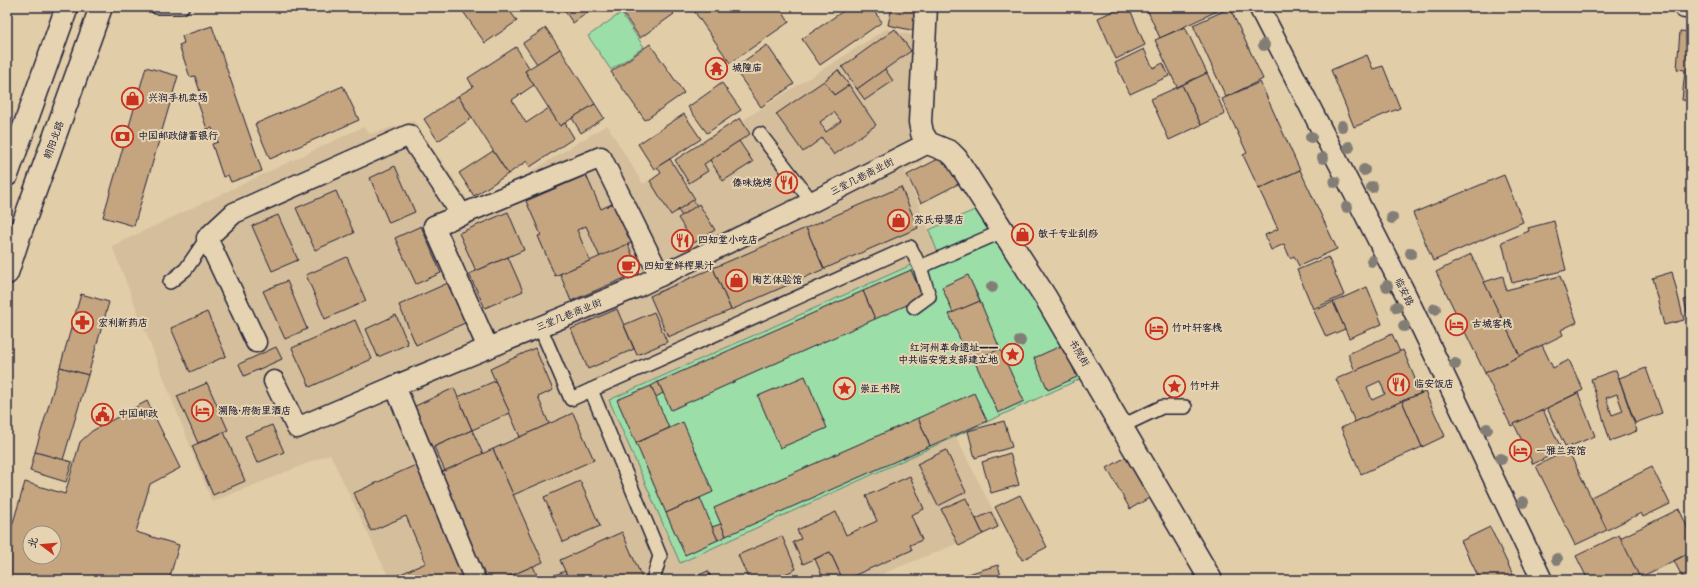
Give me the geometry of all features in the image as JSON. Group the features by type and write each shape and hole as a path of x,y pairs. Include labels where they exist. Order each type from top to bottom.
{"street":[{"path":"7,176 67,7"},
{"name":"朝阳北路","path":"7,273 101,7"},
{"path":"926,7 920,122 922,133 928,143"},
{"name":"临安路","path":"1259,7 1406,295 1542,580"},
{"path":"1684,7 1691,8"},
{"path":"256,342 207,238 234,213 409,135 462,215"},
{"name":"三堂几巷商业街","path":"274,381 296,428 660,276 812,202 928,143"},
{"name":"书院街","path":"928,143 950,152 956,158 1046,298 1122,426 1210,580"},
{"path":"488,348 434,226 601,157 660,276"},
{"path":"395,386 474,580"}],"lane":[{"path":"157,7 182,7"},
{"path":"760,134 812,202"},
{"path":"920,267 1003,231"},
{"path":"170,282 186,269 207,238"},
{"path":"540,327 570,399 910,246 920,267 929,296 914,307"},
{"path":"591,390 660,556 653,580"},
{"path":"1122,426 1162,408 1184,407"}],"shaded area":[{"path":"886,29 916,36 912,135 922,162 905,171 929,230 979,208 1080,379 956,437 1001,526 867,580 390,580 330,454 212,502 112,246 363,127 370,134 414,121 473,207 607,125 643,184"}],"green space":[{"path":"621,13 644,47 611,70 588,36"},
{"name":"崇正书院","path":"979,208 1064,342 1080,379 680,563 609,400 938,253 929,230"}],"building":[{"path":"460,7 507,7 517,21 485,43"},
{"path":"562,7 595,7 573,23"},
{"path":"624,7 669,7 674,14 640,38 620,9"},
{"path":"779,7 789,22 730,63 692,8"},
{"path":"849,7 871,7 882,22 820,65 802,39"},
{"path":"892,7 920,7 915,31 888,25"},
{"path":"1122,7 1129,7 1145,45 1116,59 1098,18"},
{"path":"1146,7 1215,7 1217,11 1160,38"},
{"path":"1230,8 1263,79 1226,97 1193,25"},
{"path":"212,26 262,171 231,182 228,175 223,177 212,144 218,142 212,128 207,129 196,97 201,95 195,76 190,77 179,45 184,43 182,36"},
{"path":"1185,27 1207,73 1177,87 1155,40"},
{"path":"546,28 560,49 537,64 523,43"},
{"path":"895,29 911,51 857,89 842,67"},
{"path":"1680,31 1691,32 1691,101 1682,100 1685,70 1677,69"},
{"path":"650,44 684,93 645,120 611,72"},
{"path":"767,45 794,84 761,107 734,68"},
{"path":"516,47 530,69 525,71 534,85 512,100 526,123 549,108 560,126 565,123 574,138 530,167 527,161 508,174 458,96 473,87 468,78"},
{"path":"560,49 595,104 560,126 525,71"},
{"path":"1144,49 1153,68 1163,63 1169,76 1130,94 1115,63"},
{"path":"1367,55 1373,69 1383,66 1400,108 1354,127 1331,70"},
{"path":"146,67 178,76 134,226 103,217"},
{"path":"885,69 893,81 865,100 857,89"},
{"path":"838,70 849,85 834,95 824,81"},
{"path":"1207,73 1225,114 1201,125 1182,85"},
{"path":"824,81 834,95 849,85 876,125 834,155 822,138 803,152 776,114","holes":["834,112 841,121 826,132 820,122"]},
{"path":"1260,82 1300,170 1259,189 1243,155 1247,153 1222,99"},
{"path":"722,83 741,110 707,133 688,107"},
{"path":"1182,85 1201,125 1169,140 1151,99"},
{"path":"343,86 359,120 270,159 255,124"},
{"path":"458,96 472,118 438,141 424,119"},
{"path":"595,104 604,118 581,133 572,118"},
{"path":"684,114 701,139 654,169 638,144"},
{"path":"740,118 750,134 704,164 708,171 689,183 675,160"},
{"path":"739,141 753,162 723,181 710,160"},
{"path":"493,151 508,174 474,196 459,173"},
{"path":"948,154 962,182 921,203 907,175"},
{"path":"670,159 695,199 671,215 650,181 661,173 657,167"},
{"path":"395,166 415,212 389,223 370,178"},
{"path":"1300,170 1337,249 1299,266 1294,256 1290,258 1284,244 1271,250 1265,235 1278,229 1259,189"},
{"path":"586,175 601,209 616,202 633,242 600,257 586,226 577,230 590,261 555,276 538,236 541,235 526,201"},
{"path":"1504,175 1523,222 1433,261 1413,213"},
{"path":"901,187 918,228 824,269 806,228"},
{"path":"336,191 354,233 315,250 296,208"},
{"path":"693,200 697,206 682,216 678,210"},
{"path":"699,204 715,230 694,243 678,218"},
{"path":"508,212 524,250 476,271 459,233"},
{"path":"278,215 298,260 272,271 252,226"},
{"path":"1554,221 1566,270 1512,283 1502,242 1529,231 1528,228"},
{"path":"421,226 441,273 416,284 395,238"},
{"path":"806,228 824,269 731,310 713,268"},
{"path":"628,244 639,272 571,301 560,274"},
{"path":"1471,254 1520,356 1485,373 1436,272"},
{"path":"347,257 366,301 325,319 306,275"},
{"path":"508,257 523,291 485,308 469,274"},
{"path":"1328,257 1344,295 1313,309 1297,270"},
{"path":"713,268 731,310 668,337 650,296"},
{"path":"911,270 923,298 875,319 863,291"},
{"path":"1672,272 1684,320 1664,325 1652,278"},
{"path":"968,275 980,301 953,313 942,287"},
{"path":"1503,276 1506,290 1560,276 1577,322 1561,330 1563,335 1520,356 1484,282"},
{"path":"287,281 307,329 285,339 263,291"},
{"path":"450,282 467,322 416,345 399,305"},
{"path":"1367,287 1382,324 1349,338 1333,302"},
{"path":"863,291 875,319 671,410 658,382"},
{"path":"81,294 109,302 88,375 60,367"},
{"path":"1691,298 1691,328 1684,300"},
{"path":"980,301 1000,349 970,362 949,314"},
{"path":"1333,302 1345,329 1326,337 1314,311"},
{"path":"617,309 634,349 588,369 571,329"},
{"path":"207,312 226,356 190,372 171,328"},
{"path":"654,312 667,342 637,355 624,325"},
{"path":"396,315 408,344 378,357 366,329"},
{"path":"355,320 372,359 310,387 292,348"},
{"path":"1392,334 1400,352 1355,371 1348,354"},
{"path":"1063,345 1077,377 1048,390 1034,358"},
{"path":"1542,345 1553,368 1569,360 1583,390 1511,426 1485,373"},
{"path":"276,347 282,359 244,376 239,364"},
{"path":"535,348 553,390 538,397 549,424 520,437 490,369"},
{"path":"1000,349 1024,401 998,413 974,360"},
{"name":"临安饭店","path":"1403,350 1421,393 1355,422 1336,379","holes":["1380,381 1385,394 1372,400 1367,387"]},
{"path":"60,367 88,375 63,460 35,452"},
{"path":"1646,368 1662,413 1635,423 1619,378"},
{"path":"1616,370 1637,431 1610,441 1591,379","holes":["1617,394 1623,411 1612,415 1606,398"]},
{"path":"805,376 827,428 780,448 758,396"},
{"path":"495,381 510,413 472,430 458,397"},
{"path":"658,382 663,393 656,397 651,386"},
{"path":"207,383 228,430 198,443 177,396"},
{"path":"651,386 669,428 636,443 617,400"},
{"path":"454,388 472,430 429,449 411,408"},
{"path":"1425,392 1445,436 1422,447 1402,401"},
{"path":"974,393 987,421 930,446 918,418"},
{"path":"1578,393 1595,436 1566,448 1547,408"},
{"path":"147,401 180,468 150,484 136,532 179,545 169,580 7,580 7,543 25,482 65,494 80,442 92,431"},
{"path":"1402,401 1422,447 1361,474 1341,428"},
{"path":"1543,410 1562,450 1533,464 1514,424"},
{"path":"573,413 594,460 513,495 493,449"},
{"path":"918,418 930,446 726,536 714,508"},
{"path":"1004,421 1012,447 975,458 968,431"},
{"path":"683,422 713,492 666,513 636,443"},
{"path":"272,425 284,452 257,463 245,436"},
{"path":"472,430 483,454 445,471 434,447"},
{"path":"224,432 245,481 213,495 192,446"},
{"path":"493,449 543,562 501,580 481,580 435,475"},
{"path":"946,450 966,492 938,506 917,464"},
{"path":"1568,450 1607,530 1575,545 1536,466"},
{"path":"35,452 72,462 66,482 30,471"},
{"path":"1010,453 1019,485 991,493 982,462"},
{"path":"1133,453 1156,494 1130,509 1107,468"},
{"path":"418,464 468,580 392,580 391,578 426,563 406,516 371,531 354,493"},
{"path":"1652,467 1670,504 1643,517 1641,513 1607,530 1591,497"},
{"path":"910,476 924,509 911,515 922,540 910,545 912,550 844,580 830,552 803,564 793,542 801,539 797,530 836,512 846,535 877,521 866,496"},
{"path":"580,481 600,526 563,542 544,497"},
{"path":"1020,495 1047,547 1022,560 995,507"},
{"path":"700,498 718,540 685,555 666,513"},
{"path":"966,498 983,534 959,546 941,509"},
{"path":"1679,509 1691,535 1691,552 1639,578 1620,538"},
{"path":"991,512 998,527 983,534 976,519"},
{"path":"721,524 726,536 718,540 712,527"},
{"path":"1490,527 1515,579 1480,580 1461,541"},
{"path":"622,532 643,580 569,580 560,560"},
{"path":"1619,535 1641,580 1588,580 1576,556"},
{"path":"782,536 796,569 783,575 785,580 749,580 738,555"},
{"path":"830,552 842,578 837,580 824,580 815,559"},
{"path":"1691,552 1691,580 1684,580 1674,561"},
{"path":"998,565 1002,580 969,580 968,574"},
{"path":"533,566 539,580 501,580"},
{"path":"565,571 569,580 544,580"},
{"path":"708,571 712,580 688,580"},
{"path":"963,575 965,580 946,580"}],"place":[{"name":"城隍庙","path":"716,68"},
{"name":"兴润手机卖场","path":"133,98"},
{"name":"中国邮政储蓄银行","path":"123,136"},
{"name":"傣味烧烤","path":"787,183"},
{"name":"苏氏母婴店","path":"899,220"},
{"name":"敏千专业刮痧","path":"1022,234"},
{"name":"四知堂小吃店","path":"683,240"},
{"name":"四知堂鲜榨果汁","path":"628,266"},
{"name":"陶艺体验馆","path":"736,280"},
{"name":"宏利新药店","path":"82,323"},
{"name":"古城客栈","path":"1456,324"},
{"name":"竹叶轩客栈","path":"1157,328"},
{"name":"红河州革命遗址—— 中共临安党支部建立地","path":"1013,354"},
{"name":"临安饭店","path":"1399,384"},
{"name":"竹叶井","path":"1174,386"},
{"name":"崇正书院","path":"845,389"},
{"name":"溯隐·府衙里酒店","path":"202,411"},
{"name":"中国邮政","path":"103,414"},
{"name":"一雅兰宾馆","path":"1520,451"}]}
